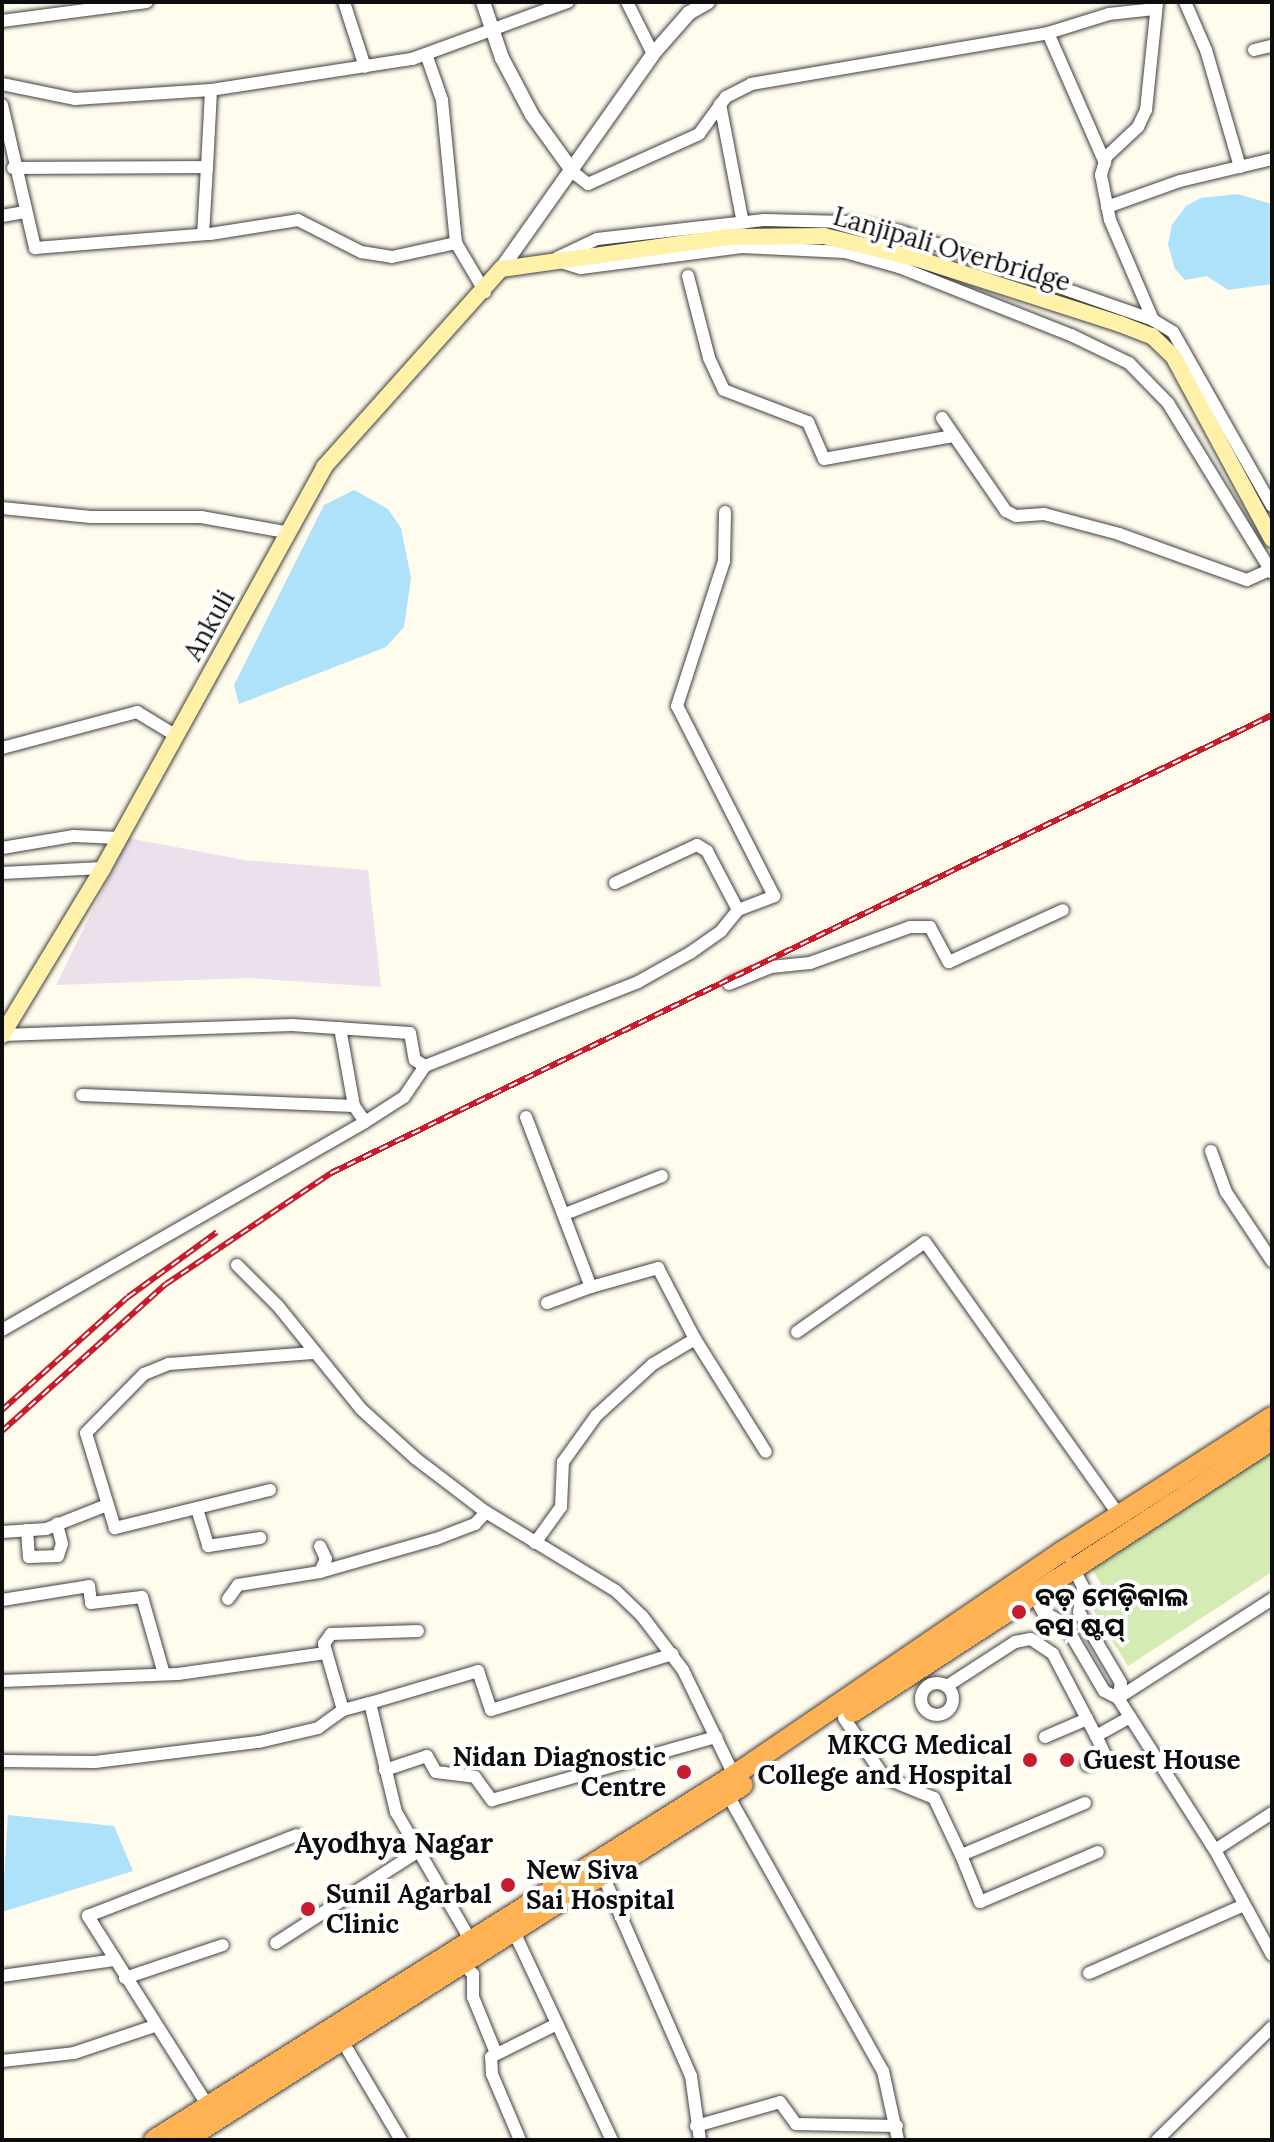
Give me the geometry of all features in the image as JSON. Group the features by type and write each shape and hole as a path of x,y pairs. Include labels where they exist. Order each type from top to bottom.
{"highway":[{"path":"1068,1559 1119,1515 1268,1430"},
{"path":"185,2140 464,1965 600,1869 1268,1430"},
{"path":"732,1784 844,1718 1028,1586"},
{"path":"154,2140 471,1941 600,1869"}],"main road":[{"name":"Lanjipali Overbridge","path":"501,269 730,237 824,236 1012,287 1152,336 1173,356 1272,539"},
{"name":"Ankuli","path":"2,1035 103,868 285,532 324,467 485,292 501,269"}],"street":[{"path":"2,21 147,2"},
{"path":"344,2 365,67"},
{"path":"483,2 491,31 532,115 574,173 588,184 699,134 720,104 751,84 1048,33 1109,14 1157,6 1146,110 1138,127 1105,163 1101,187 1153,320"},
{"path":"2,84 75,99 211,90 365,67 426,54 568,2"},
{"path":"627,2 653,54"},
{"path":"501,269 574,173 653,54 689,13 708,2"},
{"path":"1185,2 1206,50 1240,167"},
{"path":"1048,33 1105,163"},
{"path":"1254,50 1272,46"},
{"path":"426,54 442,100 456,243 485,292"},
{"path":"203,234 211,90"},
{"path":"720,104 743,223"},
{"path":"2,105 5,149 35,248 203,234 298,220 361,252 392,257 456,243"},
{"path":"1107,207 1272,159"},
{"path":"13,168 207,167"},
{"path":"2,216 25,212"},
{"path":"554,260 597,239 743,223 846,222 902,232 1153,320 1173,332 1272,506"},
{"path":"554,260 581,268 742,247 845,252 899,267 1071,335 1129,363 1168,403 1271,571 1247,580 1119,534 1044,514 1016,516 1006,511 942,418"},
{"path":"688,276 709,358 724,390 808,422 824,459 953,436"},
{"path":"2,508 91,517 201,517 285,532"},
{"path":"2,1330 365,1122 404,1097 425,1066 671,965 721,931 738,910 774,896 681,723 677,706 724,561 725,512"},
{"path":"2,748 137,712 175,735"},
{"path":"2,848 74,836 119,838"},
{"path":"615,883 697,845 707,851 738,910"},
{"path":"2,873 103,868"},
{"path":"729,984 771,967 810,963 910,927 930,927 949,962 1063,910"},
{"path":"2,1035 101,1027 340,1028 410,1033 415,1060 425,1066"},
{"path":"340,1028 354,1106 365,1122"},
{"path":"82,1095 354,1106"},
{"path":"526,1117 591,1287"},
{"path":"1211,1151 1226,1192 1272,1261"},
{"path":"565,1214 662,1176"},
{"path":"797,1332 925,1242 1119,1515"},
{"path":"237,1265 278,1306 313,1353 372,1419 486,1512 616,1591 673,1654 716,1737 732,1784 883,2071 898,2140"},
{"path":"547,1303 658,1268 695,1339 766,1452"},
{"path":"535,1543 561,1507 563,1462 596,1416 653,1364 695,1339"},
{"path":"270,1490 115,1528 86,1433 144,1374 169,1364 313,1353"},
{"path":"2,1532 57,1524 107,1505"},
{"path":"197,1509 208,1546 260,1538"},
{"path":"228,1599 238,1585 320,1572 436,1539 475,1524 486,1512"},
{"path":"27,1530 29,1557 58,1556 62,1544 57,1524"},
{"path":"320,1546 326,1559 320,1572"},
{"path":"1068,1559 1083,1587 1079,1612 1121,1683 1118,1698"},
{"path":"2,1600 89,1586 91,1603 142,1597 164,1674"},
{"path":"1028,1586 1043,1612 1064,1623 1104,1691 1118,1698 1215,1850 1244,1905 1267,1934 1272,1955"},
{"path":"1118,1698 1272,1599"},
{"path":"343,1710 324,1644 331,1634 418,1631"},
{"path":"947,1686 982,1661 1031,1639 1053,1654 1106,1757 1087,1765"},
{"path":"2,1681 164,1674 326,1653"},
{"path":"2,1761 95,1762 259,1742 318,1728 343,1710 478,1671 491,1710 673,1654"},
{"path":"370,1703 396,1812 471,1941"},
{"path":"1096,1736 1130,1717"},
{"path":"844,1718 885,1778 934,1798 980,1902 1098,1852"},
{"path":"1045,1737 1087,1719"},
{"path":"385,1770 427,1756 436,1772 475,1777 492,1800 716,1737"},
{"path":"961,1855 1085,1803"},
{"path":"1215,1850 1272,1813"},
{"path":"208,2106 154,2026 88,1916 297,1835"},
{"path":"276,1943 417,1852"},
{"path":"600,1869 691,2076 700,2140"},
{"path":"1089,1973 1244,1905"},
{"path":"514,1932 612,2140"},
{"path":"125,1978 223,1945"},
{"path":"2,1976 114,1960"},
{"path":"464,1965 473,1974 473,1997 496,2053 492,2074 520,2140"},
{"path":"496,2053 557,2024"},
{"path":"2,2061 74,2053 154,2026"},
{"path":"1157,2140 1272,2027"},
{"path":"343,2042 401,2140"},
{"path":"696,2126 780,2102 796,2124 897,2126"}],"shaded area":[{"path":"128,838 244,860 368,870 381,987 248,978 56,985"}],"green space":[{"path":"1265,1449 1272,1454 1272,1572 1128,1666 1093,1610 1101,1584 1090,1565"}],"water":[{"path":"1238,194 1272,204 1272,284 1228,290 1207,276 1185,280 1175,269 1168,244 1172,225 1186,206 1201,198"},
{"path":"354,490 388,509 401,528 411,578 404,627 386,647 239,704 234,685 324,505"},
{"path":"8,1815 114,1826 133,1871 2,1912"}],"railway":[{"path":"2,1431 166,1284 331,1173 1272,715"},
{"path":"2,1410 128,1297 217,1232"}],"place":[{"name":"ବଡ଼ ମେଡ଼ିକାଲ ବସ ଷ୍ଟପ୍","path":"1019,1612"},
{"name":"MKCG Medical College and Hospital","path":"1030,1760"},
{"name":"Guest House","path":"1067,1760"},
{"name":"Nidan Diagnostic Centre","path":"684,1772"},
{"name":"New Siva Sai Hospital","path":"508,1885"},
{"name":"Sunil Agarbal Clinic","path":"308,1909"}],"district":[{"name":"Ayodhya Nagar","path":"394,1843"}]}
